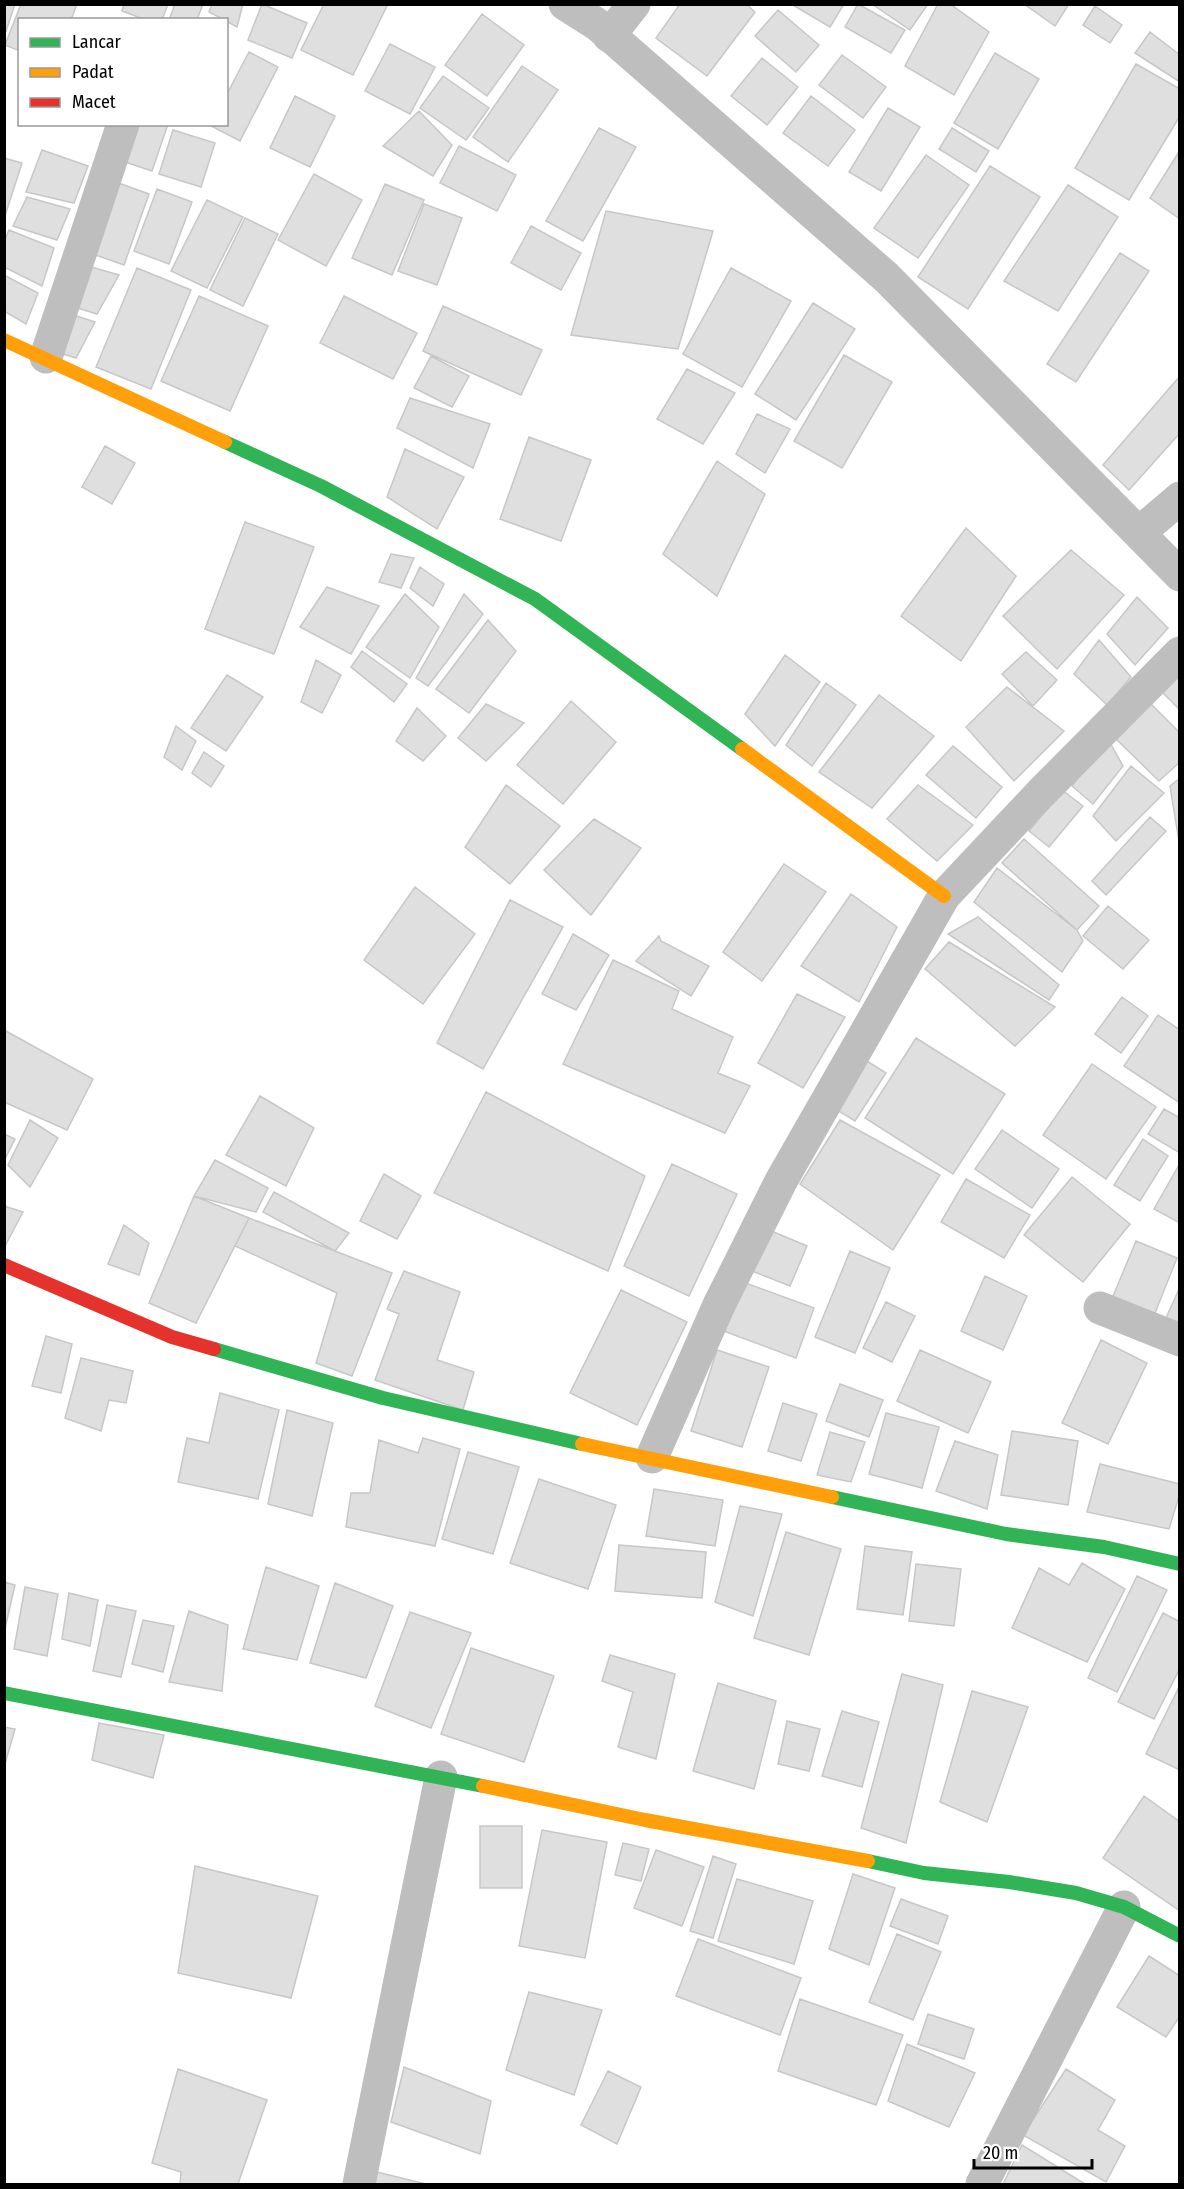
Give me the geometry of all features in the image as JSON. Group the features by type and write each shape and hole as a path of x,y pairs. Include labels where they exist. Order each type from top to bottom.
{"street":[{"path":"565,4 609,36 886,277 1179,575"},
{"path":"609,36 634,4"},
{"path":"45,357 122,126"},
{"path":"4,340 321,486 463,558 535,599 944,896"},
{"path":"1139,533 1179,498"},
{"path":"652,1457 719,1305 781,1181 944,896 1041,793 1179,653"},
{"path":"4,1265 172,1337 383,1398 1006,1534 1104,1547 1179,1564"},
{"path":"1100,1308 1179,1340"},
{"path":"4,1693 924,1873 1009,1882 1076,1893 1124,1907 1179,1936"},
{"path":"359,2184 441,1777"},
{"path":"982,2184 1124,1907"}],"building":[{"path":"4,4 15,4 6,31 4,31"},
{"path":"21,4 77,4 72,18 18,18 18,50 5,45"},
{"path":"124,4 168,4 163,18 141,18 122,11"},
{"path":"175,4 203,4 199,18 170,18"},
{"path":"212,4 243,4 237,27 228,22 228,18 220,18 209,12"},
{"path":"262,4 307,23 292,58 248,40"},
{"path":"324,4 388,4 353,75 301,50"},
{"path":"680,4 746,4 755,12 707,76 656,38"},
{"path":"791,4 844,4 830,27"},
{"path":"858,4 905,30 891,53 845,27"},
{"path":"872,4 928,4 910,30"},
{"path":"938,4 950,4 989,32 954,95 905,66"},
{"path":"1024,4 1069,4 1055,26"},
{"path":"1095,6 1122,25 1110,43 1083,25"},
{"path":"778,10 819,45 796,72 755,36"},
{"path":"482,14 524,45 487,96 445,65"},
{"path":"1150,32 1180,55 1180,82 1135,53"},
{"path":"390,44 435,67 410,114 365,91"},
{"path":"249,52 278,67 240,141 211,126 228,126 228,92"},
{"path":"995,53 1039,79 998,149 954,123"},
{"path":"842,55 886,87 863,118 819,85"},
{"path":"762,58 798,87 767,125 731,96"},
{"path":"1136,64 1180,89 1180,116 1129,200 1075,168"},
{"path":"522,66 558,90 508,162 473,137"},
{"path":"443,76 489,108 466,140 420,108"},
{"path":"295,96 335,116 310,167 270,148"},
{"path":"811,96 855,130 828,166 783,133"},
{"path":"888,108 920,127 881,191 849,172"},
{"path":"419,111 452,145 433,176 383,146"},
{"path":"132,126 167,126 152,171 119,160"},
{"path":"599,128 636,147 583,241 546,221"},
{"path":"952,128 989,151 976,172 939,149"},
{"path":"173,130 215,143 201,187 159,174"},
{"path":"459,146 516,175 497,211 440,183"},
{"path":"42,150 88,166 74,203 26,192"},
{"path":"1180,150 1180,219 1150,198"},
{"path":"926,155 969,185 918,258 874,228"},
{"path":"4,158 22,163 4,219"},
{"path":"990,166 1040,197 968,309 918,277"},
{"path":"314,174 362,200 326,266 278,240"},
{"path":"113,181 149,194 124,265 87,252"},
{"path":"385,184 424,200 392,275 352,258"},
{"path":"1068,185 1118,217 1058,311 1004,281"},
{"path":"157,189 192,202 169,264 134,251"},
{"path":"27,197 70,209 57,240 13,226"},
{"path":"207,200 243,217 207,288 171,271"},
{"path":"424,204 462,218 437,285 398,271"},
{"path":"606,211 713,231 678,349 571,335"},
{"path":"245,218 278,234 243,306 210,290"},
{"path":"531,226 581,253 561,290 511,263"},
{"path":"9,230 54,248 42,286 4,267 4,242"},
{"path":"1120,253 1149,271 1076,382 1047,364"},
{"path":"81,264 119,275 97,314 68,305"},
{"path":"137,268 191,290 151,389 96,367"},
{"path":"731,268 791,301 742,387 683,354"},
{"path":"4,275 38,293 26,324 4,311"},
{"path":"199,296 268,326 230,411 161,381"},
{"path":"344,296 417,333 393,379 320,343"},
{"path":"813,303 855,329 796,420 755,394"},
{"path":"443,306 542,350 521,395 423,351"},
{"path":"61,311 95,322 76,358 53,351"},
{"path":"844,355 892,382 842,468 794,441"},
{"path":"431,356 469,376 452,407 414,388"},
{"path":"687,369 735,393 703,444 657,419"},
{"path":"1180,376 1180,433 1129,490 1103,465"},
{"path":"410,398 490,424 473,468 397,428"},
{"path":"757,414 790,429 765,473 736,454"},
{"path":"529,437 591,460 561,541 500,519"},
{"path":"105,446 135,463 112,504 82,487"},
{"path":"405,449 464,477 437,529 387,497"},
{"path":"717,461 765,494 717,596 663,554"},
{"path":"245,522 314,547 274,654 205,629"},
{"path":"966,528 1016,576 961,661 901,616"},
{"path":"1071,550 1124,595 1057,669 1003,616"},
{"path":"391,554 414,558 401,588 379,582"},
{"path":"420,567 444,584 433,606 410,588"},
{"path":"327,587 379,606 351,654 300,627"},
{"path":"405,594 439,627 410,678 366,647"},
{"path":"464,594 483,614 428,686 416,678"},
{"path":"1137,597 1168,628 1135,665 1107,634"},
{"path":"488,620 516,651 469,713 436,689"},
{"path":"1099,640 1131,677 1107,705 1074,674"},
{"path":"362,651 407,684 394,702 351,667"},
{"path":"1026,652 1057,680 1033,706 1002,674"},
{"path":"785,655 820,682 775,746 745,714"},
{"path":"316,660 341,675 322,713 301,702"},
{"path":"1180,674 1180,710 1163,693"},
{"path":"227,675 263,697 226,751 191,728"},
{"path":"826,683 856,705 812,766 786,745"},
{"path":"1007,687 1064,731 1014,781 966,727"},
{"path":"879,695 934,736 872,808 819,772"},
{"path":"571,701 616,742 563,804 517,765"},
{"path":"1149,702 1180,733 1180,762 1159,781 1114,737"},
{"path":"486,704 524,723 486,761 458,738"},
{"path":"417,708 446,736 423,761 396,741"},
{"path":"176,726 196,741 182,770 164,757"},
{"path":"1108,739 1123,766 1093,804 1072,786"},
{"path":"953,746 1002,787 976,818 926,775"},
{"path":"204,752 224,766 211,787 192,773"},
{"path":"1131,766 1164,793 1116,841 1093,816"},
{"path":"1180,778 1180,848 1170,786"},
{"path":"506,785 560,826 510,884 465,847"},
{"path":"918,785 973,825 937,861 887,819"},
{"path":"1062,790 1083,806 1049,847 1029,831"},
{"path":"1150,817 1166,831 1106,895 1092,881"},
{"path":"594,819 641,848 591,915 544,870"},
{"path":"1024,839 1099,906 1077,930 1002,863"},
{"path":"784,864 826,892 762,981 723,952"},
{"path":"997,868 1077,930 1083,941 1062,972 974,902"},
{"path":"415,887 475,934 423,1004 364,960"},
{"path":"851,894 897,927 859,1002 801,966"},
{"path":"510,900 563,927 483,1069 437,1043"},
{"path":"1108,906 1149,940 1123,969 1083,936"},
{"path":"978,917 1059,985 1049,1000 948,934"},
{"path":"573,934 609,955 576,1010 542,994"},
{"path":"659,936 661,941 709,966 691,996 636,961"},
{"path":"949,942 1055,1007 1015,1046 925,969"},
{"path":"613,960 679,991 672,1009 733,1037 718,1073 750,1086 725,1133 563,1064"},
{"path":"797,994 845,1017 803,1088 758,1063"},
{"path":"1122,997 1148,1016 1121,1053 1095,1034"},
{"path":"1158,1015 1180,1030 1180,1103 1124,1066"},
{"path":"4,1030 93,1079 67,1130 4,1102"},
{"path":"916,1038 1005,1094 953,1174 865,1118"},
{"path":"862,1058 886,1073 855,1121 832,1107"},
{"path":"1092,1064 1156,1107 1106,1179 1043,1135"},
{"path":"486,1092 645,1176 608,1271 434,1193"},
{"path":"260,1096 314,1128 286,1186 226,1155"},
{"path":"1164,1109 1180,1118 1180,1153 1148,1134"},
{"path":"30,1120 58,1138 30,1187 8,1165"},
{"path":"840,1120 940,1175 893,1250 800,1184"},
{"path":"1002,1130 1059,1169 1032,1208 975,1169"},
{"path":"4,1134 15,1139 4,1161"},
{"path":"1143,1139 1168,1156 1140,1201 1114,1185"},
{"path":"215,1160 268,1188 256,1212 194,1196"},
{"path":"672,1164 737,1194 689,1296 624,1266"},
{"path":"1180,1165 1180,1223 1154,1209"},
{"path":"384,1174 421,1196 397,1239 360,1221"},
{"path":"1072,1177 1130,1224 1083,1282 1024,1235"},
{"path":"966,1179 1030,1215 1004,1258 941,1222"},
{"path":"274,1192 349,1233 335,1251 263,1212"},
{"path":"194,1196 249,1218 196,1323 149,1303"},
{"path":"4,1206 23,1212 4,1248"},
{"path":"249,1218 392,1273 352,1376 316,1363 337,1293 235,1246"},
{"path":"124,1225 149,1243 139,1275 108,1264"},
{"path":"769,1230 807,1246 790,1286 752,1271"},
{"path":"1136,1241 1177,1258 1153,1318 1111,1301"},
{"path":"850,1251 890,1268 855,1353 815,1337"},
{"path":"404,1271 460,1292 437,1360 474,1372 463,1410 375,1380 399,1314 387,1309"},
{"path":"985,1276 1027,1296 1003,1350 961,1331"},
{"path":"740,1281 814,1308 796,1358 721,1330"},
{"path":"1180,1287 1180,1326 1165,1320"},
{"path":"621,1290 687,1322 637,1425 570,1393"},
{"path":"886,1302 915,1316 892,1362 863,1348"},
{"path":"46,1336 72,1344 61,1393 32,1386"},
{"path":"1101,1340 1147,1363 1108,1444 1062,1423"},
{"path":"717,1350 769,1367 742,1447 691,1431"},
{"path":"920,1350 991,1382 968,1433 897,1401"},
{"path":"81,1358 133,1371 126,1403 109,1400 101,1431 65,1418"},
{"path":"840,1384 883,1400 869,1437 826,1421"},
{"path":"220,1393 279,1410 258,1499 178,1482 187,1438 209,1443"},
{"path":"783,1403 817,1414 801,1461 768,1451"},
{"path":"287,1410 333,1423 312,1516 268,1504"},
{"path":"886,1413 939,1427 922,1488 869,1474"},
{"path":"1012,1431 1078,1441 1068,1505 1001,1495"},
{"path":"830,1432 865,1442 851,1482 817,1475"},
{"path":"423,1438 460,1449 435,1546 346,1527 351,1493 370,1493 379,1440 418,1453"},
{"path":"955,1441 998,1455 987,1509 936,1491"},
{"path":"468,1452 519,1467 493,1554 442,1539"},
{"path":"1100,1464 1180,1484 1180,1493 1169,1529 1087,1512"},
{"path":"539,1479 616,1505 588,1589 510,1563"},
{"path":"654,1489 723,1500 715,1546 646,1536"},
{"path":"740,1506 782,1514 753,1616 715,1602"},
{"path":"786,1532 841,1549 809,1655 754,1638"},
{"path":"619,1545 706,1552 702,1598 615,1591"},
{"path":"865,1546 912,1552 903,1615 857,1609"},
{"path":"1082,1563 1125,1589 1087,1662 1012,1628 1039,1568 1069,1585"},
{"path":"916,1564 961,1569 954,1626 909,1621"},
{"path":"266,1567 319,1586 297,1660 243,1649"},
{"path":"1137,1576 1167,1590 1117,1692 1088,1678"},
{"path":"4,1582 15,1585 4,1633"},
{"path":"335,1583 393,1606 366,1678 310,1663"},
{"path":"25,1587 58,1594 47,1656 14,1649"},
{"path":"69,1593 98,1600 90,1646 62,1639"},
{"path":"107,1605 136,1611 121,1677 93,1671"},
{"path":"189,1611 228,1625 222,1691 169,1682"},
{"path":"410,1612 471,1633 431,1728 375,1706"},
{"path":"1163,1613 1180,1622 1180,1668 1154,1719 1118,1702"},
{"path":"143,1620 174,1626 163,1672 132,1664"},
{"path":"471,1648 554,1676 524,1762 441,1734"},
{"path":"610,1655 675,1674 656,1759 618,1747 633,1692 602,1681"},
{"path":"902,1674 943,1685 906,1843 861,1828"},
{"path":"718,1683 776,1701 754,1789 693,1771"},
{"path":"1180,1685 1180,1770 1146,1754"},
{"path":"972,1691 1028,1707 987,1822 940,1802"},
{"path":"842,1711 879,1722 862,1787 822,1776"},
{"path":"787,1721 820,1729 809,1771 778,1764"},
{"path":"99,1723 164,1735 153,1778 92,1760"},
{"path":"4,1727 15,1729 5,1764 4,1764"},
{"path":"1144,1796 1180,1822 1180,1911 1103,1858"},
{"path":"480,1826 522,1826 522,1888 480,1888"},
{"path":"542,1830 607,1842 585,1958 519,1946"},
{"path":"623,1843 649,1849 641,1881 615,1875"},
{"path":"656,1850 704,1867 682,1926 634,1908"},
{"path":"713,1856 736,1864 713,1938 690,1931"},
{"path":"195,1866 318,1896 291,1998 178,1973"},
{"path":"853,1874 895,1888 869,1965 829,1949"},
{"path":"737,1879 813,1901 794,1964 718,1941"},
{"path":"901,1899 948,1916 938,1944 890,1926"},
{"path":"897,1934 941,1952 913,2020 869,2002"},
{"path":"698,1939 801,1978 780,2035 676,1996"},
{"path":"1149,1956 1180,1976 1180,2016 1166,2037 1117,2007"},
{"path":"529,1992 602,2010 574,2095 506,2070"},
{"path":"800,1999 903,2035 876,2105 778,2071"},
{"path":"928,2014 974,2029 964,2059 918,2044"},
{"path":"907,2044 975,2073 949,2127 888,2101"},
{"path":"404,2067 491,2101 480,2154 391,2122"},
{"path":"178,2069 267,2100 238,2184 180,2184 181,2172 152,2163"},
{"path":"1066,2069 1115,2100 1098,2130 1125,2146 1106,2182 1023,2135"},
{"path":"608,2071 641,2087 617,2144 581,2125"},
{"path":"1022,2145 1085,2184 1003,2184"},
{"path":"377,2172 426,2184 375,2184"}],"traffic: fast":[{"path":"225,442 321,486 535,599 742,749"},
{"path":"214,1349 383,1398 582,1444"},
{"path":"832,1497 1006,1534 1104,1547 1180,1564"},
{"path":"4,1693 483,1786"},
{"path":"868,1861 924,1873 1009,1882 1076,1893 1124,1907 1180,1936"}],"traffic: slow":[{"path":"4,340 225,442"},
{"path":"742,749 944,896"},
{"path":"582,1444 832,1497"},
{"path":"483,1786 645,1820 868,1861"}],"traffic: jam":[{"path":"4,1265 172,1337 214,1349"}]}
